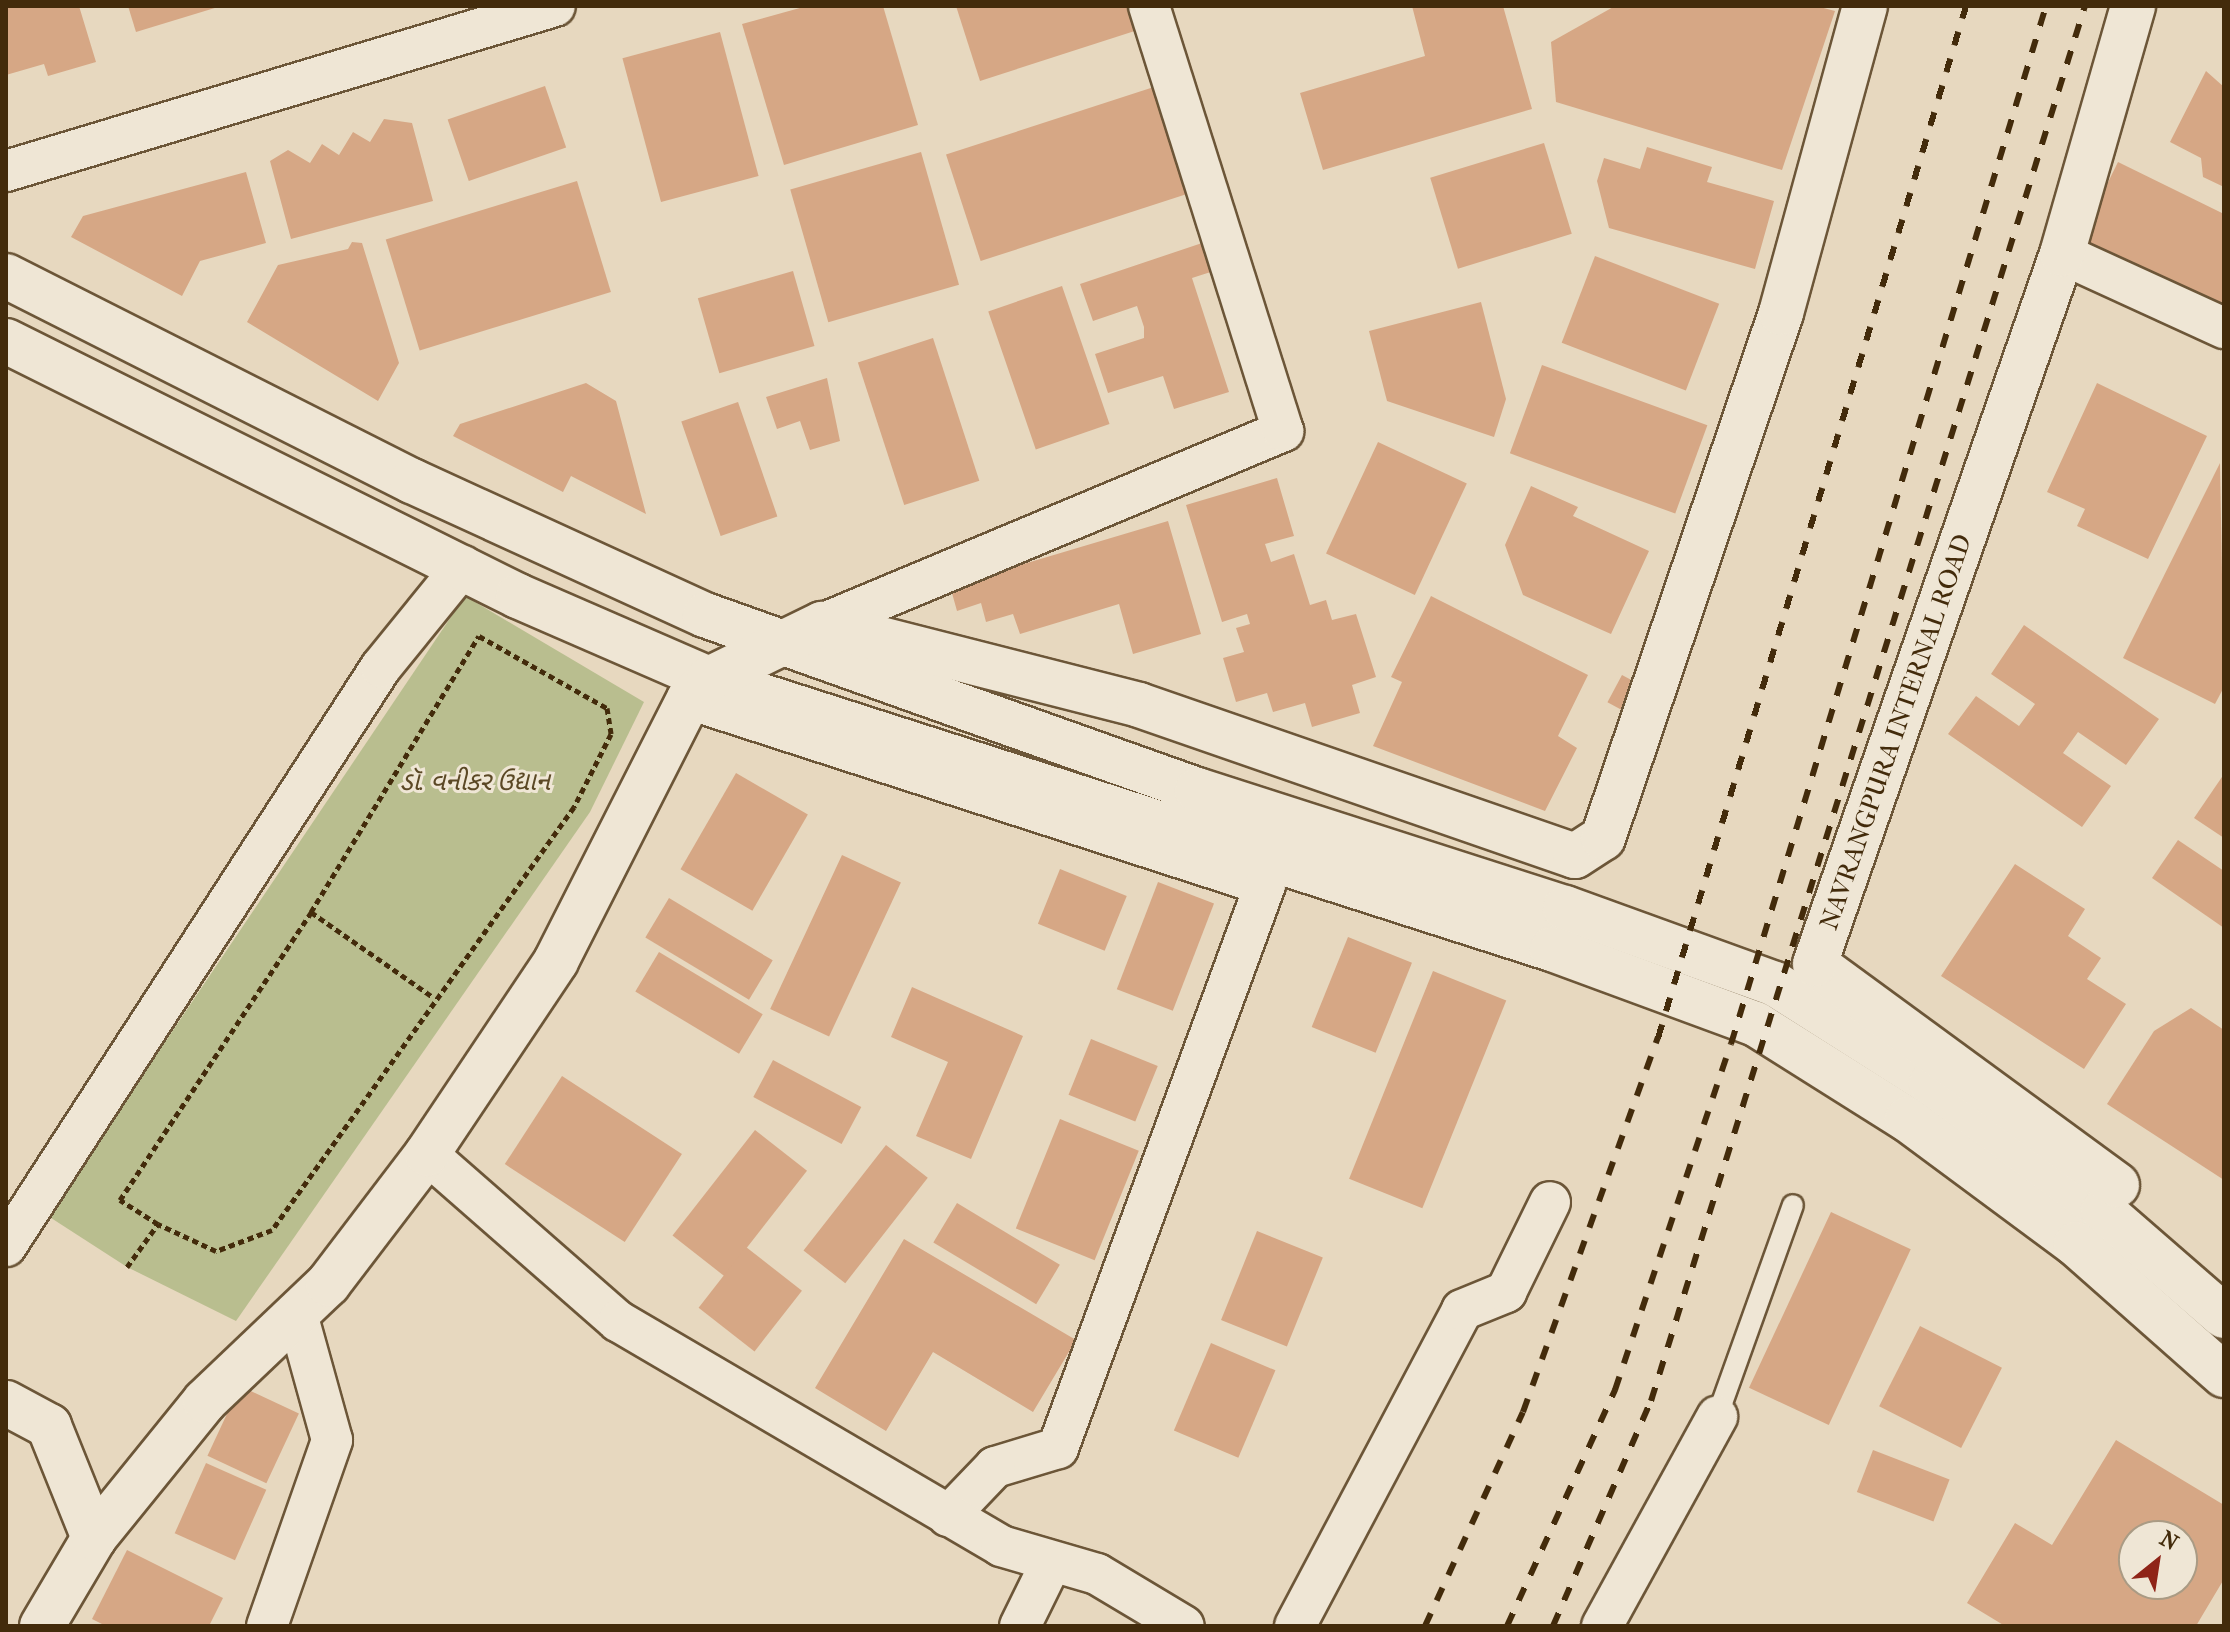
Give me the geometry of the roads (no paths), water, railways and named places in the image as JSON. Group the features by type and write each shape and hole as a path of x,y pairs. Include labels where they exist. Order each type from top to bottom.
{"street":[{"path":"6,171 555,6"},
{"path":"42,1626 94,1538 205,1401 328,1284 427,1154 556,961 699,689 803,633 1283,431 1149,6"},
{"path":"6,276 412,481 705,615 1139,705 1575,856 1603,838 1781,313 1865,6"},
{"name":"NAVRANGPURA INTERNAL ROAD","path":"2133,6 2062,254 1815,964 2094,1166 2224,1280"},
{"path":"2062,254 2224,328"},
{"path":"6,341 463,566 699,689 1265,885 1058,1448 995,1467 948,1516"},
{"path":"6,1246 381,667 463,566"},
{"path":"803,633 1197,790 1565,908 1775,984 1931,1083 2042,1165 2224,1316"},
{"path":"699,689 1552,949 1756,1024 1907,1119 2076,1244 2224,1375"},
{"path":"427,1154 618,1321 1001,1546 1097,1574 1184,1626"},
{"path":"1295,1626 1462,1310 1506,1292 1550,1202"},
{"path":"267,1626 332,1440 297,1314"},
{"path":"6,1403 49,1426 94,1538"},
{"path":"1602,1626 1717,1417"},
{"path":"1020,1626 1052,1561"}],"lane":[{"path":"1717,1417 1793,1205"}],"railway":[{"path":"1425,1626 1523,1412 1658,1038 1966,6"},
{"path":"1507,1626 1615,1390 1731,1044 2046,6"},
{"path":"1553,1626 1651,1401 2085,6"}],"park label":[{"name":"ડૉ. વનીકર ઉદ્યાન","path":"475,782"}]}
